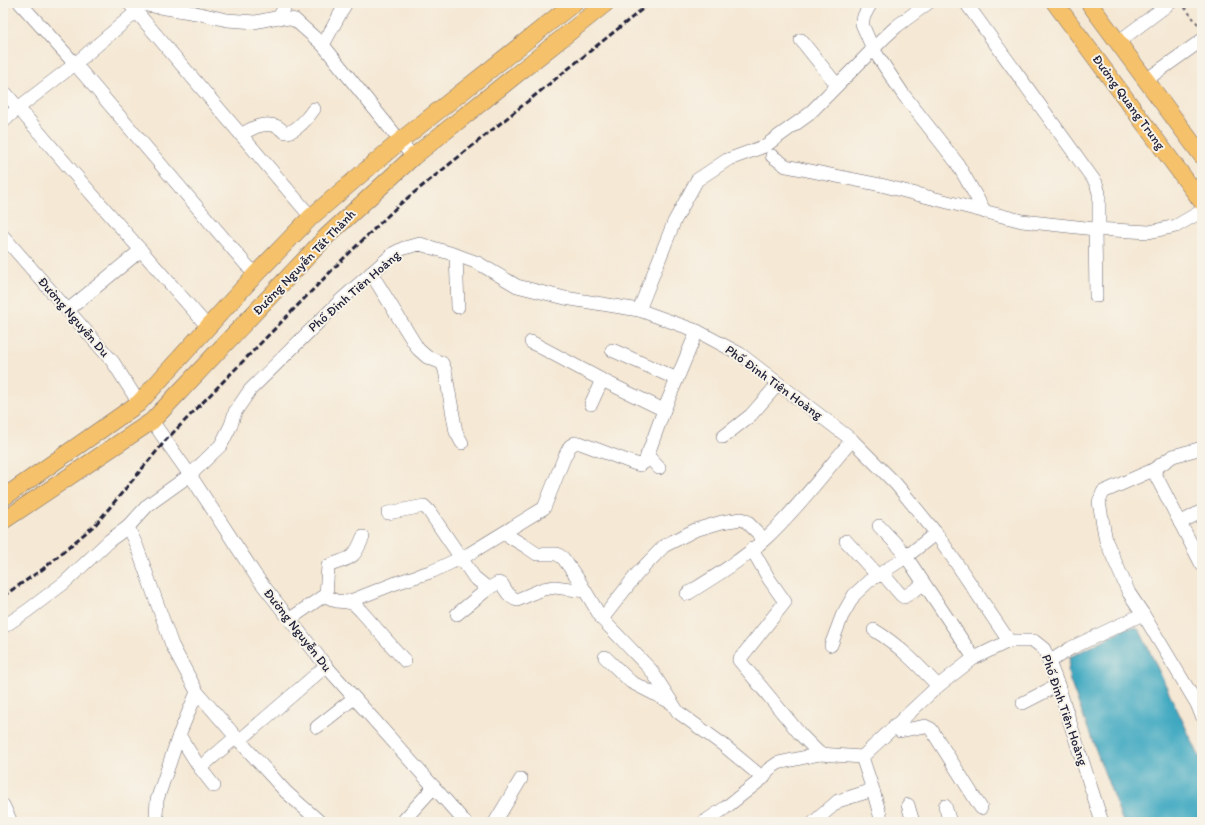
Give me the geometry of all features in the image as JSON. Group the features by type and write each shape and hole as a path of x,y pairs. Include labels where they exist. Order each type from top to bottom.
{"main road":[{"name":"Đường Nguyễn Tất Thành","path":"3,498 139,403 255,274 311,217 400,141 574,3"},
{"name":"Đường Nguyễn Tất Thành","path":"3,521 152,421 327,236 413,157 606,3"},
{"name":"Đường Quang Trung","path":"1055,3 1202,202"},
{"name":"Đường Quang Trung","path":"1089,3 1202,156"},
{"path":"255,274 274,292"}],"street":[{"path":"20,3 75,64 255,274"},
{"path":"279,17 287,3"},
{"path":"323,45 346,3"},
{"path":"871,3 864,16 862,24 873,49 903,94 957,163 985,212"},
{"path":"639,310 674,222 697,180 727,160 765,146 779,137 808,114 897,26 928,3"},
{"path":"966,3 1096,183 1099,193 1096,296"},
{"path":"1118,42 1170,3"},
{"path":"3,122 18,108 75,64 133,6"},
{"path":"133,6 196,13 226,20 255,22 279,17 295,20 323,45 413,157"},
{"path":"133,6 311,217"},
{"path":"801,40 838,85"},
{"path":"1146,80 1202,40"},
{"path":"3,90 208,327"},
{"path":"241,135 254,126 261,125 278,126 284,132 288,132 307,119 314,109"},
{"path":"772,156 786,166 881,186 1022,221 1097,229 1149,232 1176,226 1202,211"},
{"name":"Đường Nguyễn Du","path":"3,236 113,362 139,403"},
{"name":"Phố Đinh Tiên Hoàng","path":"3,627 27,612 64,583 110,540 128,526 148,505 190,475 221,445 231,425 235,412 250,390 342,299 394,253 414,245 425,244 438,250 456,254 478,263 517,286 565,298 639,310 697,331 740,354 852,440 896,484 936,533 1009,641 1034,641 1044,649 1058,685 1102,822"},
{"path":"68,310 141,250"},
{"path":"456,254 458,307"},
{"path":"371,273 418,349 427,356 442,363 446,370 456,432 462,443"},
{"path":"348,602 396,583 433,571 460,558 544,508 564,458 570,446 575,443 580,443 640,465 644,462 697,331"},
{"path":"531,342 602,380 664,410"},
{"path":"612,350 677,379"},
{"path":"591,404 602,380"},
{"path":"723,437 751,415 778,384"},
{"name":"Đường Nguyễn Du","path":"152,421 190,475 256,576 326,666 465,822"},
{"path":"687,594 728,568 764,539 803,499 852,440"},
{"path":"1202,448 1173,456 1153,470 1103,492 1099,502 1106,541 1128,594 1143,614 1202,716"},
{"path":"647,455 659,468"},
{"path":"1153,470 1202,565"},
{"path":"388,513 424,506 430,511 474,577 489,588"},
{"path":"1180,522 1202,511"},
{"path":"602,619 637,574 664,546 695,530 722,522 742,519 746,521 764,539"},
{"path":"128,526 172,645 198,692 237,739 286,792 320,822"},
{"path":"879,526 901,549 974,658"},
{"path":"832,645 842,616 854,596 869,581 906,557 936,533"},
{"path":"326,596 328,566 351,558 357,552 363,537"},
{"path":"510,537 537,554 557,554 563,558 602,619 651,670 678,712 722,744 763,778"},
{"path":"846,542 904,597 924,584"},
{"path":"752,549 769,579 785,602 739,660 800,734 820,754"},
{"path":"457,614 489,588 498,583 502,584 508,595 517,600 543,589 555,587 585,591"},
{"path":"290,619 326,596"},
{"path":"326,596 336,601 354,604 405,662"},
{"path":"1050,662 1071,648 1143,614"},
{"path":"874,630 891,640 920,666 938,686"},
{"path":"704,822 725,808 763,778 768,770 778,763 820,754 862,757 938,686 974,658 1009,641"},
{"path":"605,657 631,682 672,703"},
{"path":"200,768 326,666"},
{"path":"1023,703 1058,685"},
{"path":"161,822 156,816 157,800 179,735 198,692"},
{"path":"317,727 354,698"},
{"path":"895,725 900,731 925,726 931,729 981,808"},
{"path":"179,735 200,768 214,786"},
{"path":"862,757 882,822"},
{"path":"494,822 521,779"},
{"path":"404,820 434,787"},
{"path":"814,822 838,802 873,790"},
{"path":"3,805 11,822"},
{"path":"908,805 913,822"},
{"path":"945,806 950,822"}],"path":[{"path":"1181,3 1202,29"}],"water":[{"path":"1132,627 1140,631 1202,762 1202,822 1123,822 1070,681 1068,671 1070,657 1127,628"}],"railway":[{"path":"3,596 43,569 96,524 166,440 342,260 400,204 650,3"}]}
